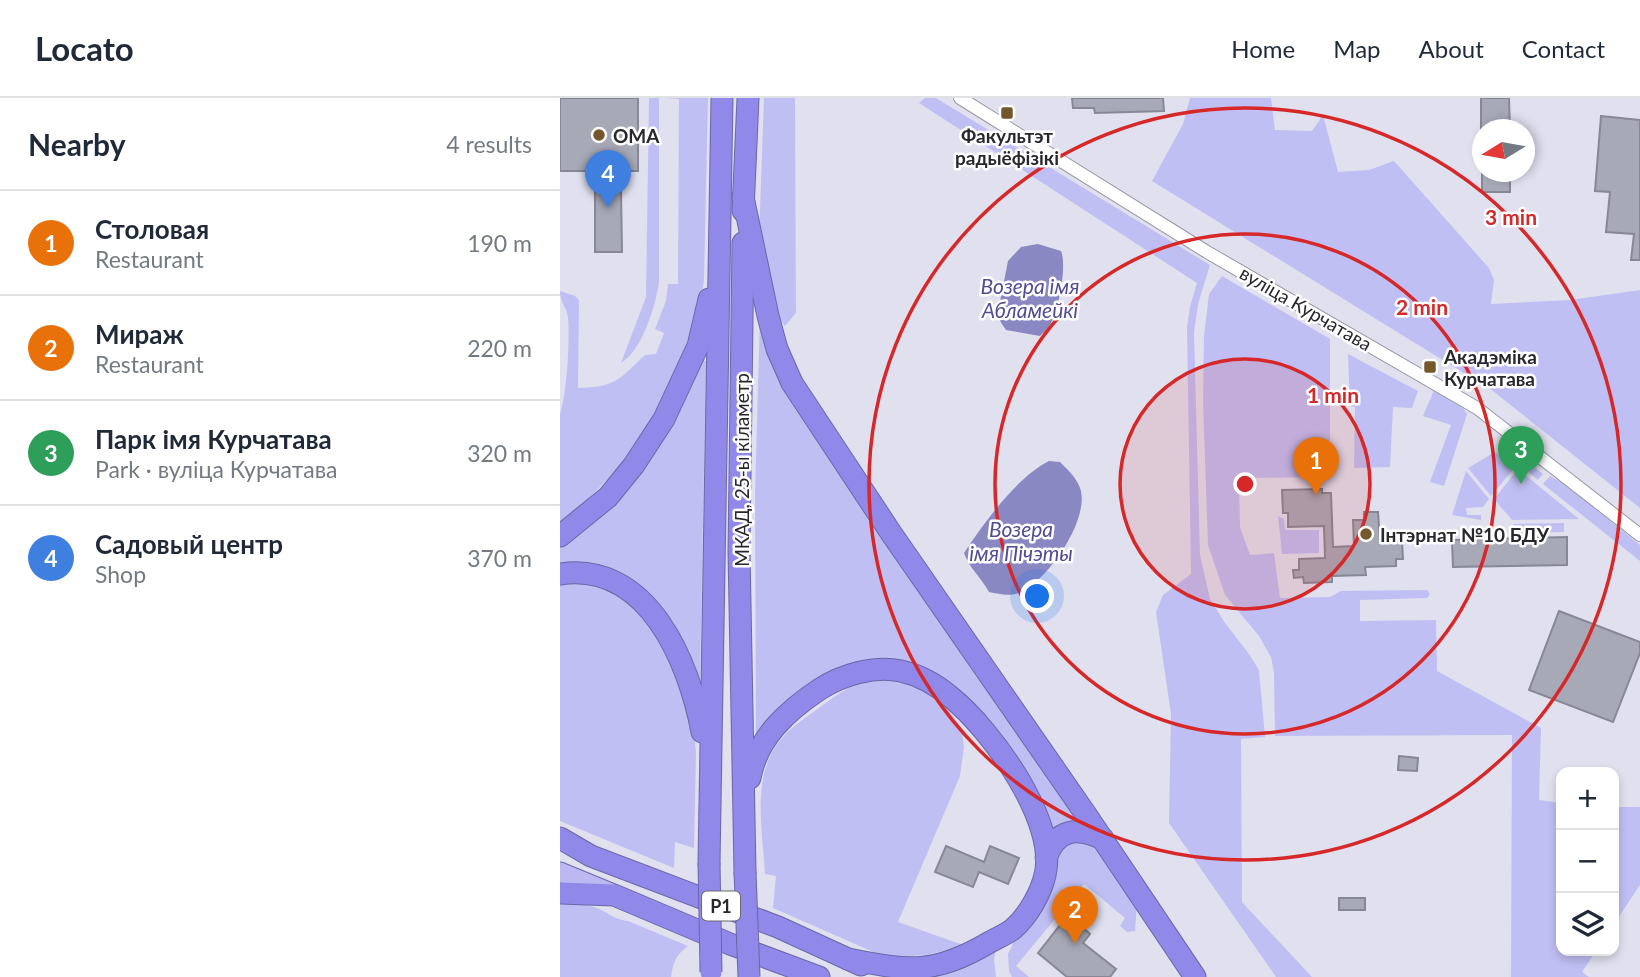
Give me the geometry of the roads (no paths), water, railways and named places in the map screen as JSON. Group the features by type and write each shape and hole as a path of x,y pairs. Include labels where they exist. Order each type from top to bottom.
{"highway":[{"name":"МКАД, 25-ы кіламетр","path":"711,974 709,773 722,98"},
{"name":"МКАД, 25-ы кіламетр","path":"748,98 743,197 739,551 749,977"},
{"path":"743,197 768,316 792,383 891,533 1195,977"},
{"path":"560,536 608,497 634,465 664,419 698,346 719,259"},
{"path":"560,574 587,574 605,578 636,595 663,626 688,679 709,773"},
{"path":"744,811 755,758 770,733 794,707 826,685 856,673 874,670 899,671 941,689 985,732 1013,770 1031,802 1042,834 1046,858 1046,872 1036,899 1013,928 972,953 950,962 913,969 898,969 848,959"},
{"path":"1046,858 1055,841 1077,831 1103,839"},
{"path":"560,838 592,856"},
{"name":"Р1","path":"592,856 778,927 888,977"},
{"path":"560,893 614,895"},
{"name":"Р1","path":"614,895 730,944 819,977"}],"main road":[{"name":"Р1","path":"560,845 592,856"},
{"name":"Р1","path":"560,872 614,895"}],"street":[{"name":"вуліца Курчатава","path":"960,98 1207,252 1478,408 1640,535"}],"water":[{"name":"Возера імя Абламейкі","path":"1038,244 1061,251 1063,258 1061,287 1054,316 1049,327 1040,336 1006,330 998,312 1008,261 1021,247"},
{"name":"Возера імя Пічэты","path":"1049,461 1060,462 1080,488 1082,501 1073,531 1054,562 1032,585 1013,594 989,592 964,553 1013,489"}],"place":[{"name":"Факультэт радыёфізікі","path":"1007,113"},
{"name":"ОМА","path":"599,135"},
{"name":"Садовый центр","path":"608,208"},
{"name":"Акадэміка Курчатава","path":"1430,367"},
{"name":"Парк імя Курчатава","path":"1521,484"},
{"name":"Столовая","path":"1316,495"},
{"name":"Інтэрнат №10 БДУ","path":"1366,534"},
{"name":"Мираж","path":"1075,944"}]}
